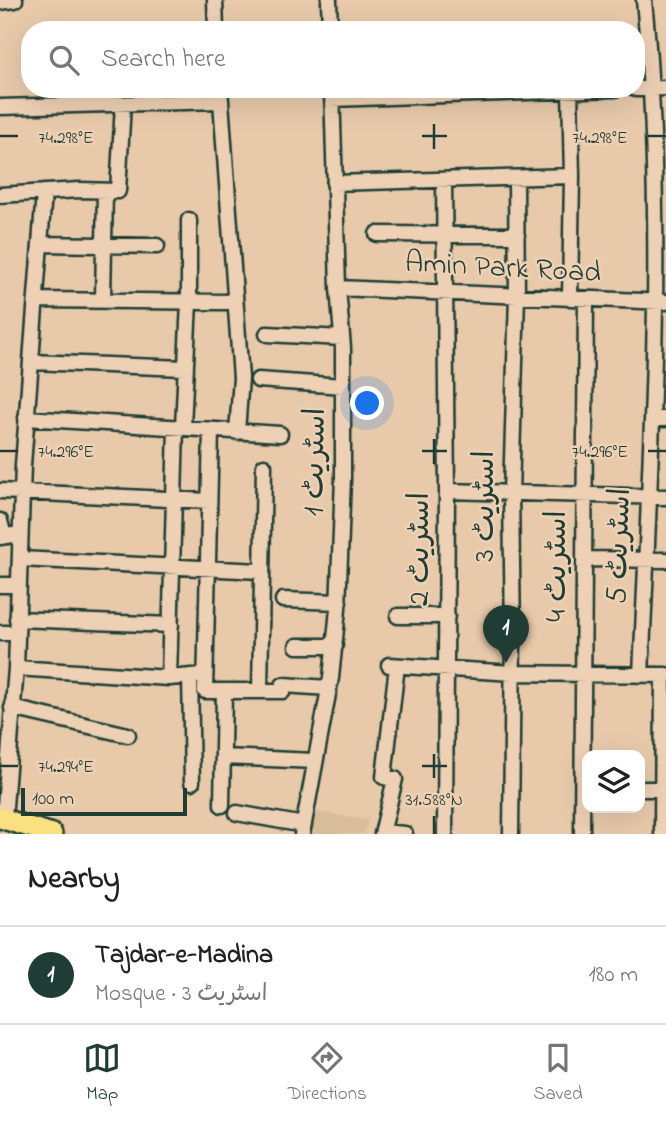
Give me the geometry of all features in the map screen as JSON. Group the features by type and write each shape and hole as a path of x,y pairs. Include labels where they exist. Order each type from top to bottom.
{"main road":[{"path":"2,818 52,834"}],"street":[{"path":"0,2 15,0"},
{"path":"215,0 216,21"},
{"path":"329,0 330,21"},
{"name":"اسٹریٹ 5","path":"641,675 649,496 659,419 661,302 659,88 644,0"},
{"path":"0,107 123,104 188,98"},
{"path":"220,98 241,378 237,432"},
{"name":"اسٹریٹ 1","path":"303,830 330,688 339,601 343,386 332,98"},
{"path":"569,98 572,176 570,298"},
{"path":"0,195 79,190 118,191 123,104"},
{"path":"334,183 572,176"},
{"name":"اسٹریٹ 3","path":"511,834 511,493 517,296 516,178"},
{"name":"اسٹریٹ 2","path":"443,180 447,491 445,834"},
{"path":"103,301 105,191"},
{"path":"2,818 10,675 17,626 26,418 44,192"},
{"path":"169,678 174,499 189,302 189,220"},
{"path":"377,234 517,235"},
{"path":"40,244 157,246"},
{"name":"Amin Park Road","path":"338,288 661,302"},
{"name":"اسٹریٹ 4","path":"584,750 586,299"},
{"path":"36,300 234,302"},
{"path":"267,334 342,338"},
{"path":"31,362 185,368"},
{"path":"258,380 343,386"},
{"path":"26,418 280,434"},
{"path":"192,782 197,675 207,568 211,430"},
{"path":"260,691 260,571 264,466"},
{"path":"0,491 209,501"},
{"path":"447,491 666,497"},
{"path":"0,521 2,536 20,534"},
{"path":"19,559 260,571"},
{"path":"584,559 666,560"},
{"path":"0,585 19,585"},
{"path":"283,600 339,601"},
{"path":"398,616 447,616"},
{"path":"0,633 17,626 170,625"},
{"path":"297,646 335,646"},
{"path":"405,834 382,833 395,779 384,777 393,665 513,673 664,675 662,834"},
{"path":"10,675 169,678 197,675"},
{"path":"197,675 205,691 283,691 283,685 330,688"},
{"path":"222,805 223,691"},
{"path":"8,717 128,735"},
{"path":"223,757 315,761"},
{"path":"645,789 664,789"},
{"path":"237,813 303,830"},
{"name":"اسٹریٹ 4","path":"582,834 583,813"}],"shaded area":[{"path":"307,810 368,820 364,834 302,834"}],"place":[{"name":"Tajdar-e-Madina","path":"506,663"}]}
